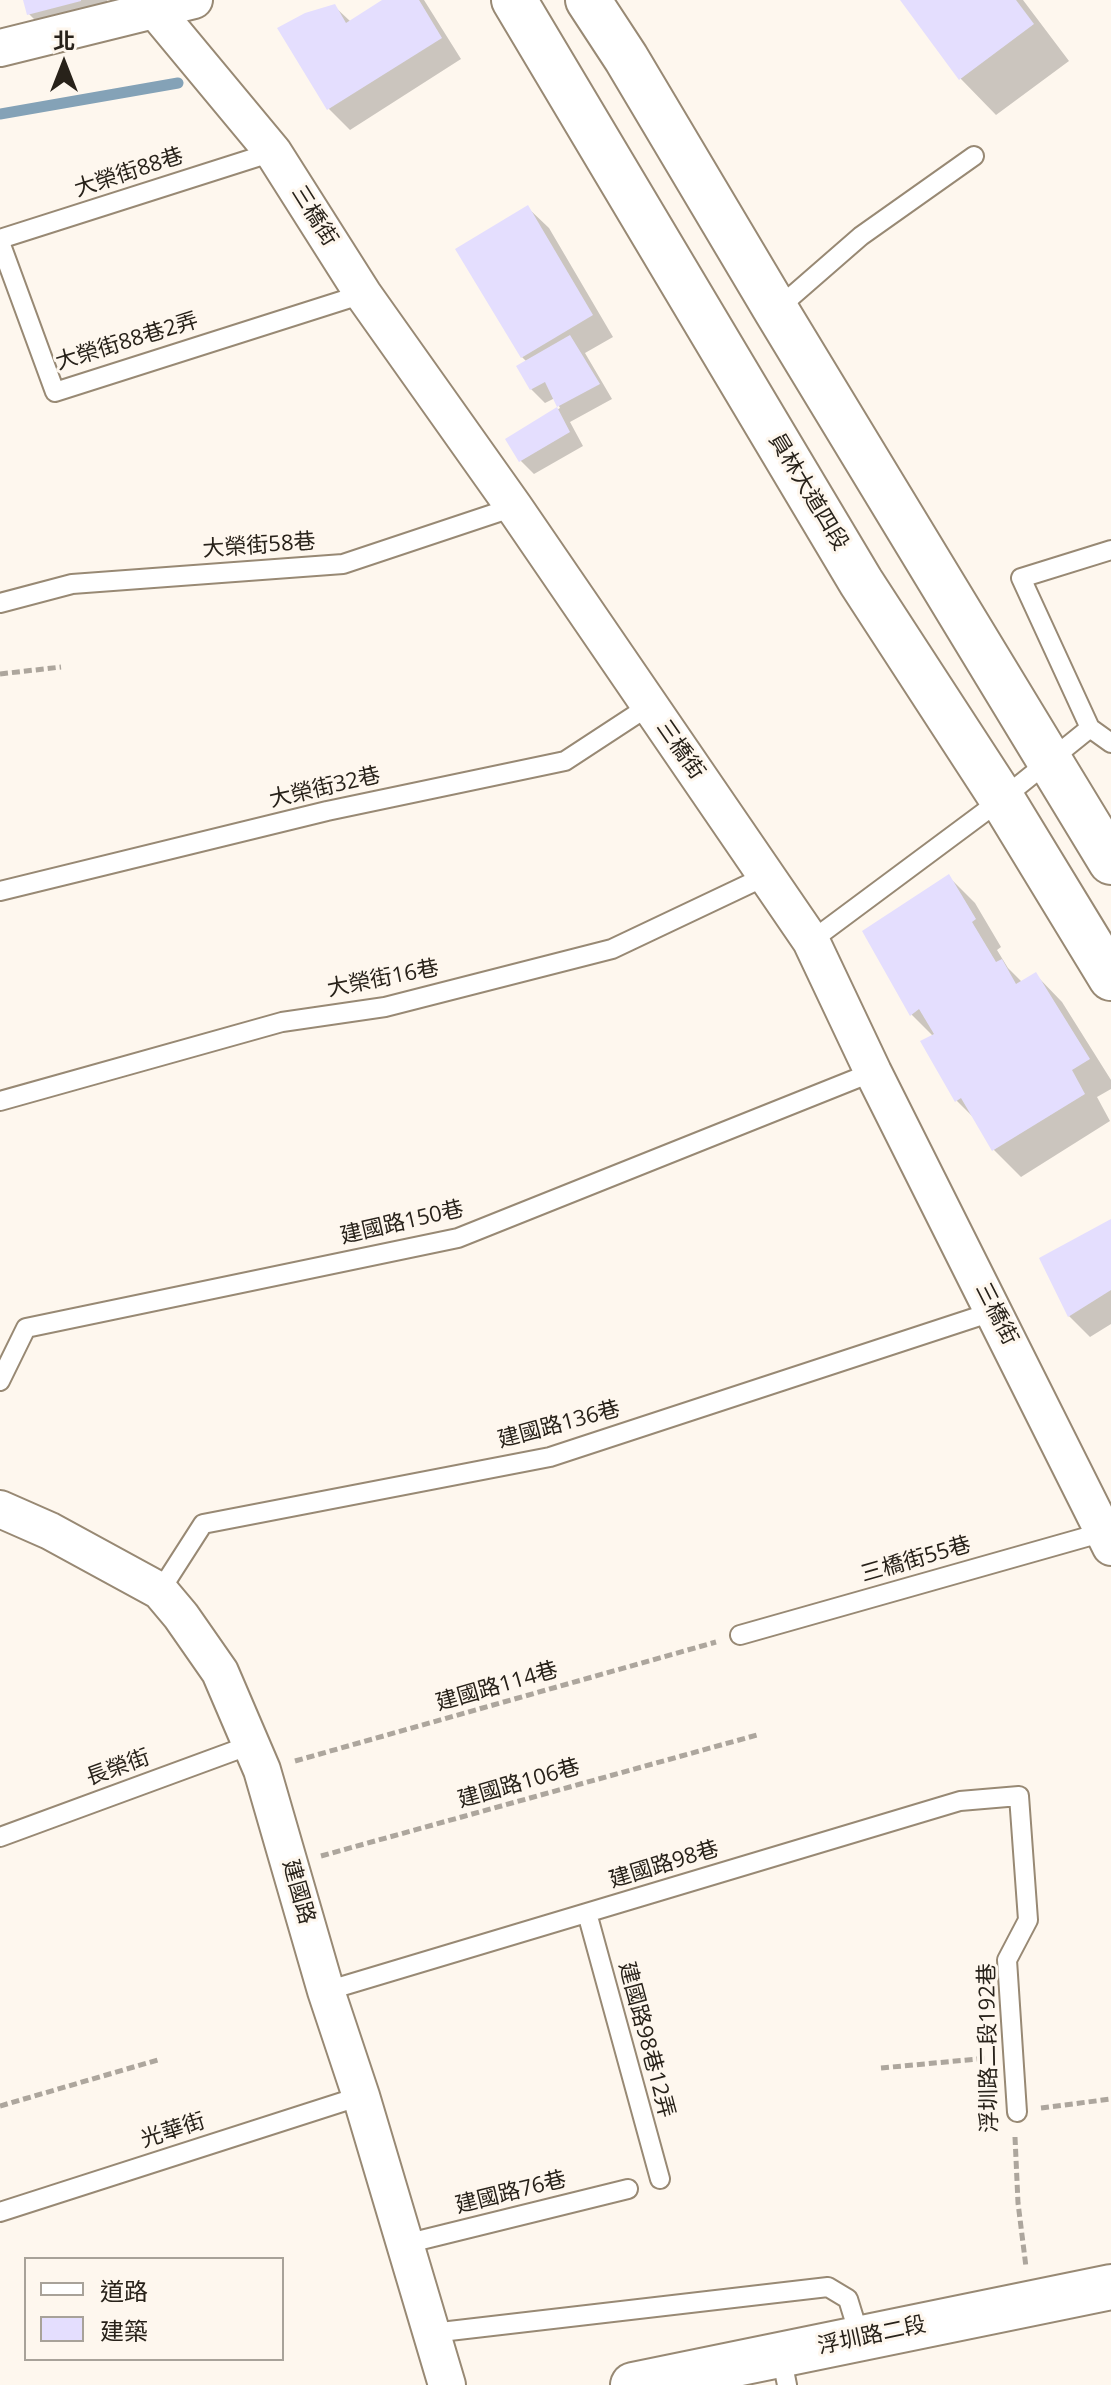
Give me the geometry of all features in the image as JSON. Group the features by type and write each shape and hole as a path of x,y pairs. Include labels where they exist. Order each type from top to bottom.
{"main road":[{"name":"員林大道四段","path":"514,0 861,582 1002,799 1111,978"},
{"path":"588,0 1111,862"},
{"name":"浮圳路二段","path":"633,2385 784,2370 860,2338 1111,2287"}],"street":[{"path":"0,48 194,0"},
{"name":"三橋街","path":"155,10 273,152 363,294 514,507 811,941 873,1072 1108,1540"},
{"name":"建國路","path":"0,1509 50,1531 160,1591 220,1672 258,1757 447,2385"}],"lane":[{"name":"大榮街88巷","path":"0,240 273,152"},
{"path":"776,310 861,236 974,156"},
{"name":"大榮街88巷2弄","path":"0,240 55,392 363,294"},
{"name":"大榮街58巷","path":"0,603 72,584 343,564 514,507"},
{"path":"1111,550 1021,578 1090,728 1111,743"},
{"name":"大榮街32巷","path":"0,891 327,811 565,761 649,706"},
{"path":"811,941 1002,799 1090,728"},
{"name":"大榮街16巷","path":"0,1101 282,1022 385,1007 612,949 766,876"},
{"name":"建國路150巷","path":"0,1381 26,1328 458,1238 873,1072"},
{"name":"建國路136巷","path":"160,1591 203,1524 550,1457 995,1311"},
{"name":"三橋街55巷","path":"740,1635 1108,1540"},
{"name":"長榮街","path":"0,1837 258,1757"},
{"name":"建國路98巷","path":"326,1991 960,1801 1019,1796"},
{"name":"浮圳路二段192巷","path":"1017,2112 1007,1960 1028,1920 1019,1796"},
{"name":"建國路98巷12弄","path":"587,1913 660,2179"},
{"name":"光華街","path":"0,2212 361,2096"},
{"name":"建國路76巷","path":"405,2244 628,2189"},
{"path":"432,2333 828,2287 848,2299 860,2338"}],"path":[{"path":"0,674 61,667"},
{"name":"建國路114巷","path":"258,1757 740,1635"},
{"name":"建國路106巷","path":"290,1864 757,1735"},
{"path":"881,2068 1013,2055"},
{"path":"0,2106 161,2059"},
{"path":"1017,2112 1111,2099"},
{"name":"浮圳路二段192巷","path":"1017,2112 1018,2203 1030,2303"}],"building":[{"path":"23,0 81,0 81,1 27,15"},
{"path":"382,0 419,0 442,38 327,110 277,28 305,13 335,4 346,23"},
{"path":"900,0 1016,0 1034,24 959,80"},
{"path":"528,205 593,315 521,358 455,249"},
{"path":"570,335 600,384 557,407 545,382 530,390 516,366"},
{"path":"557,407 570,432 519,462 505,439"},
{"path":"949,874 976,919 972,922 996,962 1002,959 1016,984 1036,972 1090,1059 1072,1070 1085,1094 992,1151 961,1098 955,1102 920,1041 934,1034 919,1009 910,1016 862,931"},
{"path":"1111,1219 1111,1290 1068,1317 1039,1258"}],"waterway":[{"path":"0,114 178,83"}]}
